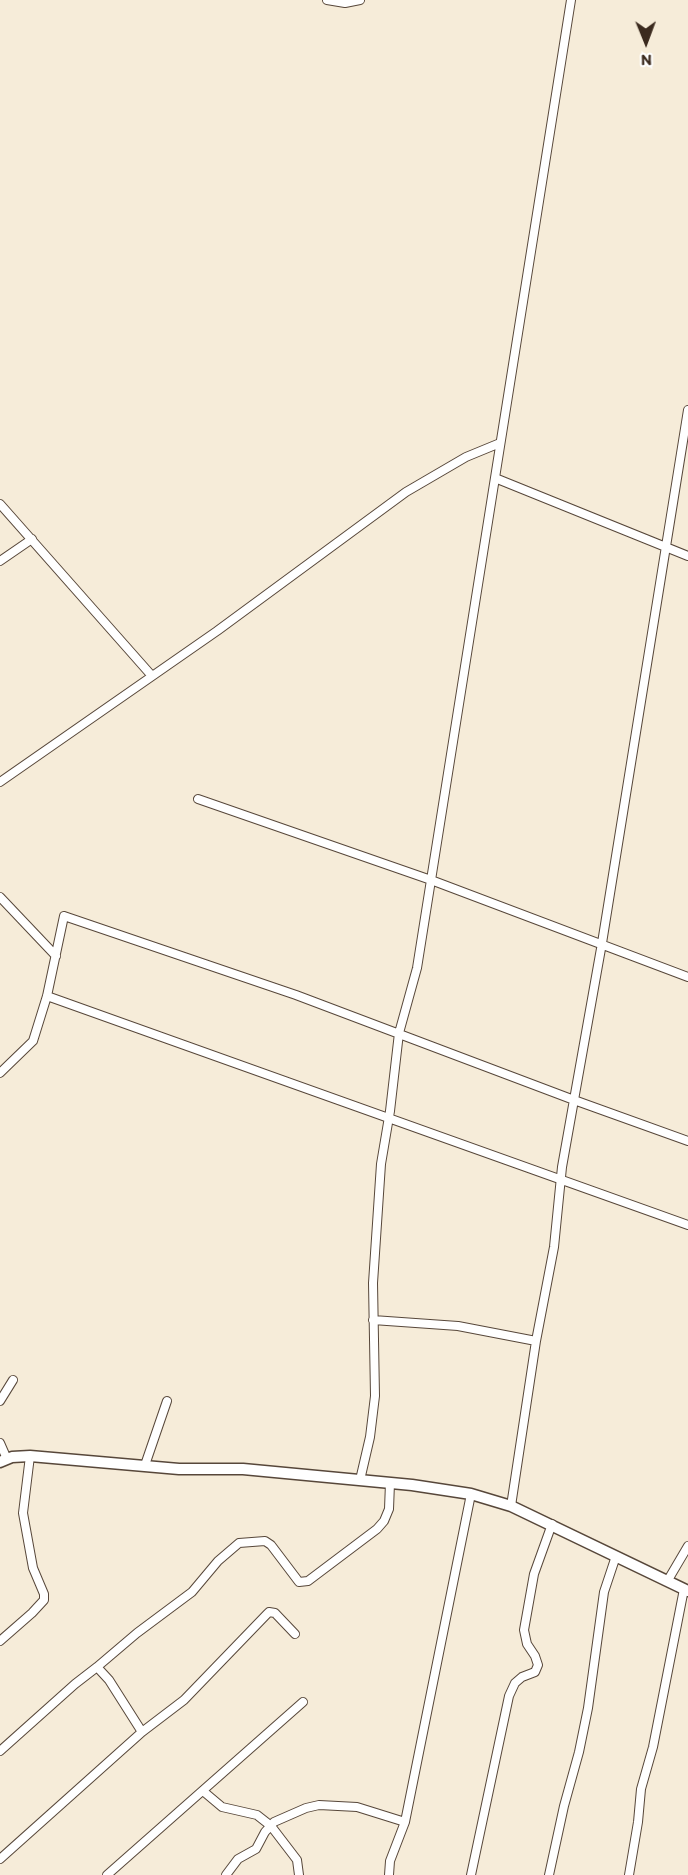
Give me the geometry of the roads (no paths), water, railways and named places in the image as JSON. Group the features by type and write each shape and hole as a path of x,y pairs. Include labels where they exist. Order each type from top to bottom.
{"street":[{"path":"327,0 345,3 360,0"},
{"path":"360,1480 370,1437 375,1396 373,1283 381,1164 399,1033 417,968 571,0"},
{"path":"511,1506 536,1341 554,1247 561,1179 602,943 688,410"},
{"path":"0,782 217,631 406,492 466,457 500,443"},
{"path":"495,478 688,556"},
{"path":"0,504 152,676"},
{"path":"0,561 32,539"},
{"path":"198,799 431,880 688,976"},
{"path":"0,897 56,956"},
{"path":"0,1073 33,1041 47,996 64,916 296,995 688,1141"},
{"path":"47,996 688,1225"},
{"path":"373,1320 458,1326 536,1341"},
{"path":"0,1401 13,1380"},
{"path":"145,1465 167,1401"},
{"path":"0,1443 3,1460 30,1456 179,1468 243,1469 390,1483 471,1494 511,1506 552,1524 686,1590 653,1747 641,1789 629,1875"},
{"path":"0,1641 44,1600 44,1594 33,1568 23,1513 30,1456"},
{"path":"0,1751 75,1684 192,1592 218,1561 239,1543 265,1541 271,1545 299,1582 308,1581 377,1529 384,1521 389,1509 390,1483"},
{"path":"389,1875 390,1861 405,1822 471,1494"},
{"path":"471,1875 509,1696 515,1683 535,1671 538,1665 527,1644 524,1630 534,1574 552,1524"},
{"path":"668,1580 688,1546"},
{"path":"549,1875 588,1708 604,1592 616,1556"},
{"path":"0,1859 142,1732 184,1700 269,1612 275,1613 294,1634"},
{"path":"97,1667 109,1680 142,1732"},
{"path":"107,1875 303,1702"},
{"path":"203,1791 222,1807 257,1815 271,1826 297,1860 299,1875"},
{"path":"226,1875 238,1859 255,1849 271,1826 286,1815 306,1808 319,1805 357,1807 405,1822"}]}
